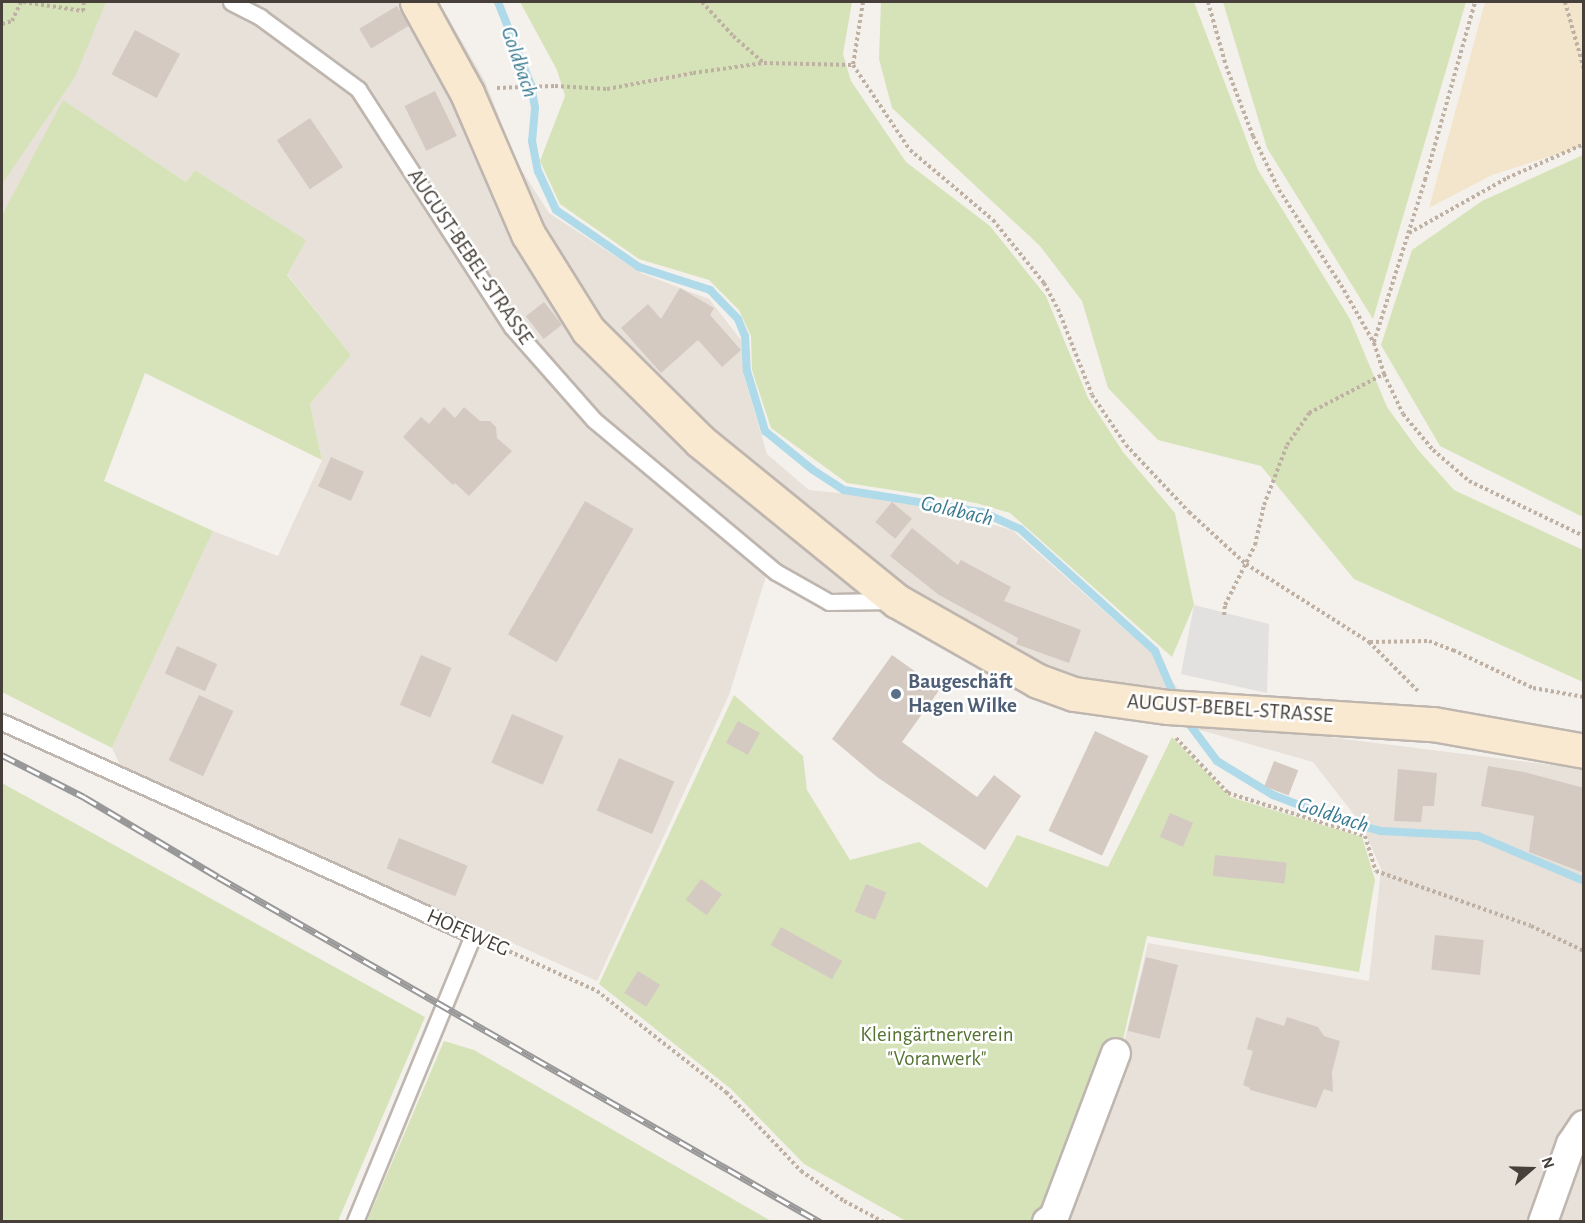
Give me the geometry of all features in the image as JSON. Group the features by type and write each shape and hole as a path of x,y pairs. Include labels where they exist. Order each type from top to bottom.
{"street":[{"name":"AUGUST-BEBEL-STRASSE","path":"417,2 467,93 528,234 561,291 588,330 700,441 897,601 1038,681 1074,694 1173,706 1433,724 1584,751"},
{"path":"1047,1221 1054,1217 1116,1053"},
{"path":"1543,1221 1570,1144 1584,1125"}],"lane":[{"name":"AUGUST-BEBEL-STRASSE","path":"231,2 260,17 358,89 512,327 594,420 776,572 829,602 897,601"},
{"name":"HOFEWEG","path":"2,722 473,935"},
{"path":"355,1221 473,935"}],"path":[{"path":"2,24 12,21 22,2 83,11 84,2"},
{"path":"702,2 733,36 764,63"},
{"path":"863,2 853,65 910,150 993,220 1044,283 1058,309 1092,395 1125,445 1190,512 1246,564 1369,642 1417,691 1433,724"},
{"path":"1208,2 1226,66 1253,136 1279,190 1341,285 1374,343 1384,374 1403,414 1433,450 1470,481 1584,536"},
{"path":"1374,343 1475,2"},
{"path":"1565,2 1584,69"},
{"path":"518,86 607,89 764,63 853,65"},
{"path":"1408,234 1507,178 1584,144"},
{"path":"1224,615 1225,605 1256,545 1264,506 1287,445 1309,413 1384,374"},
{"path":"1369,642 1429,641 1533,688 1584,697"},
{"path":"1173,706 1169,731 1228,793 1365,836 1376,871 1531,926 1584,951"},
{"name":"HOFEWEG","path":"473,935 597,991 726,1092 801,1171 844,1201 884,1221"}],"shaded area":[{"path":"2,2 439,2 485,81 517,163 549,213 641,273 709,299 741,340 744,376 767,454 809,490 897,499 1012,530 1156,657 1200,721 1583,769 1583,1221 1055,1221 1116,1077 1148,943 1369,981 1381,869 1362,825 1313,762 1193,728 1055,671 917,600 836,593 767,573 729,695 597,981 121,767 112,748 213,531 278,556 322,460 310,404 351,355 287,274 305,240 195,170 186,182 64,101 2,215"},
{"path":"1194,605 1269,624 1267,693 1181,674"}],"green space":[{"path":"2,2 106,2 75,77 2,184"},
{"path":"520,2 852,2 843,54 851,81 906,162 990,226 1046,296 1088,398 1123,452 1175,513 1194,605 1172,657 1010,513 976,503 847,483 771,428 752,370 751,336 739,310 709,280 639,259 560,204 540,161 565,96 557,70"},
{"path":"881,2 1194,2 1258,170 1350,319 1387,407 1419,451 1454,490 1583,550 1583,682 1354,579 1261,466 1158,440 1108,388 1082,301 1040,246 892,108 879,59"},
{"path":"1223,2 1466,2 1373,319 1267,148"},
{"path":"63,100 186,182 195,170 306,240 287,275 351,355 310,404 322,460 145,373 104,481 213,531 112,748 2,692 2,215"},
{"path":"1583,155 1583,517 1440,446 1381,345 1412,250 1482,201"},
{"name":"Kleingärtnerverein \"Voranwerk\"","path":"734,695 803,756 807,790 850,860 919,842 987,888 1017,835 1108,867 1172,737 1230,797 1362,837 1375,880 1359,972 1147,936 1115,1074 1046,1221 906,1221 804,1164 731,1089 599,984"},
{"path":"2,783 425,1017 338,1221 2,1221"},
{"path":"444,1041 474,1050 771,1221 367,1221"}],"sand":[{"path":"1485,2 1583,2 1583,146 1492,175 1429,208"}],"building":[{"path":"397,6 409,26 371,48 359,29"},
{"path":"135,30 180,54 157,98 112,74"},
{"path":"435,91 457,136 426,151 404,106"},
{"path":"310,118 343,167 310,189 277,140"},
{"path":"680,288 714,308 710,315 741,350 722,367 698,340 661,373 621,328 648,304 661,319"},
{"path":"544,302 562,325 544,339 526,316"},
{"path":"444,407 455,418 464,407 480,421 490,421 496,427 497,438 512,451 469,496 455,483 453,485 403,437 421,417 429,424"},
{"path":"331,457 364,472 351,501 318,486"},
{"path":"585,501 633,529 556,662 508,634"},
{"path":"892,502 912,519 895,539 875,522"},
{"path":"912,528 958,565 961,560 1011,587 1004,601 1081,630 1069,663 1016,644 1018,638 939,595 890,556"},
{"path":"177,646 217,664 205,691 165,673"},
{"path":"421,655 451,668 430,718 400,705"},
{"path":"892,655 940,689 902,742 977,797 994,775 1021,796 985,850 877,777 832,739"},
{"path":"199,695 233,711 203,776 169,760"},
{"path":"512,714 564,736 543,785 491,763"},
{"path":"738,721 760,733 748,755 726,743"},
{"path":"1095,731 1148,756 1102,856 1049,831"},
{"path":"619,758 674,781 652,834 597,810"},
{"path":"1274,761 1298,770 1289,796 1264,786"},
{"path":"1488,766 1524,772 1584,788 1584,873 1529,852 1534,816 1481,806"},
{"path":"1398,769 1437,773 1434,806 1423,806 1421,822 1394,821"},
{"path":"1170,813 1193,823 1183,847 1160,837"},
{"path":"399,838 468,866 455,896 387,869"},
{"path":"1215,855 1287,863 1284,883 1213,876"},
{"path":"701,879 722,894 707,915 686,900"},
{"path":"866,884 886,892 875,920 855,912"},
{"path":"781,927 842,961 832,979 771,945"},
{"path":"1435,935 1484,940 1480,975 1431,970"},
{"path":"1146,957 1178,965 1160,1039 1128,1031"},
{"path":"638,971 660,985 646,1007 624,993"},
{"path":"1256,1017 1284,1026 1287,1017 1318,1027 1324,1036 1340,1041 1332,1072 1333,1092 1324,1089 1316,1108 1250,1090 1243,1085 1253,1051 1247,1049"}],"waterway":[{"name":"Goldbach","path":"498,2 531,85 535,108 532,141 538,171 556,210 639,267 710,290 738,319 745,336 747,371 765,431 813,470 844,490 982,512 1020,529 1155,651 1176,700"},
{"name":"Goldbach","path":"1184,717 1217,761 1273,795 1336,819 1381,831 1478,836 1584,881"}],"railway":[{"path":"2,755 84,797 218,877 820,1222"}],"place":[{"name":"Baugeschäft Hagen Wilke","path":"896,694"}]}
